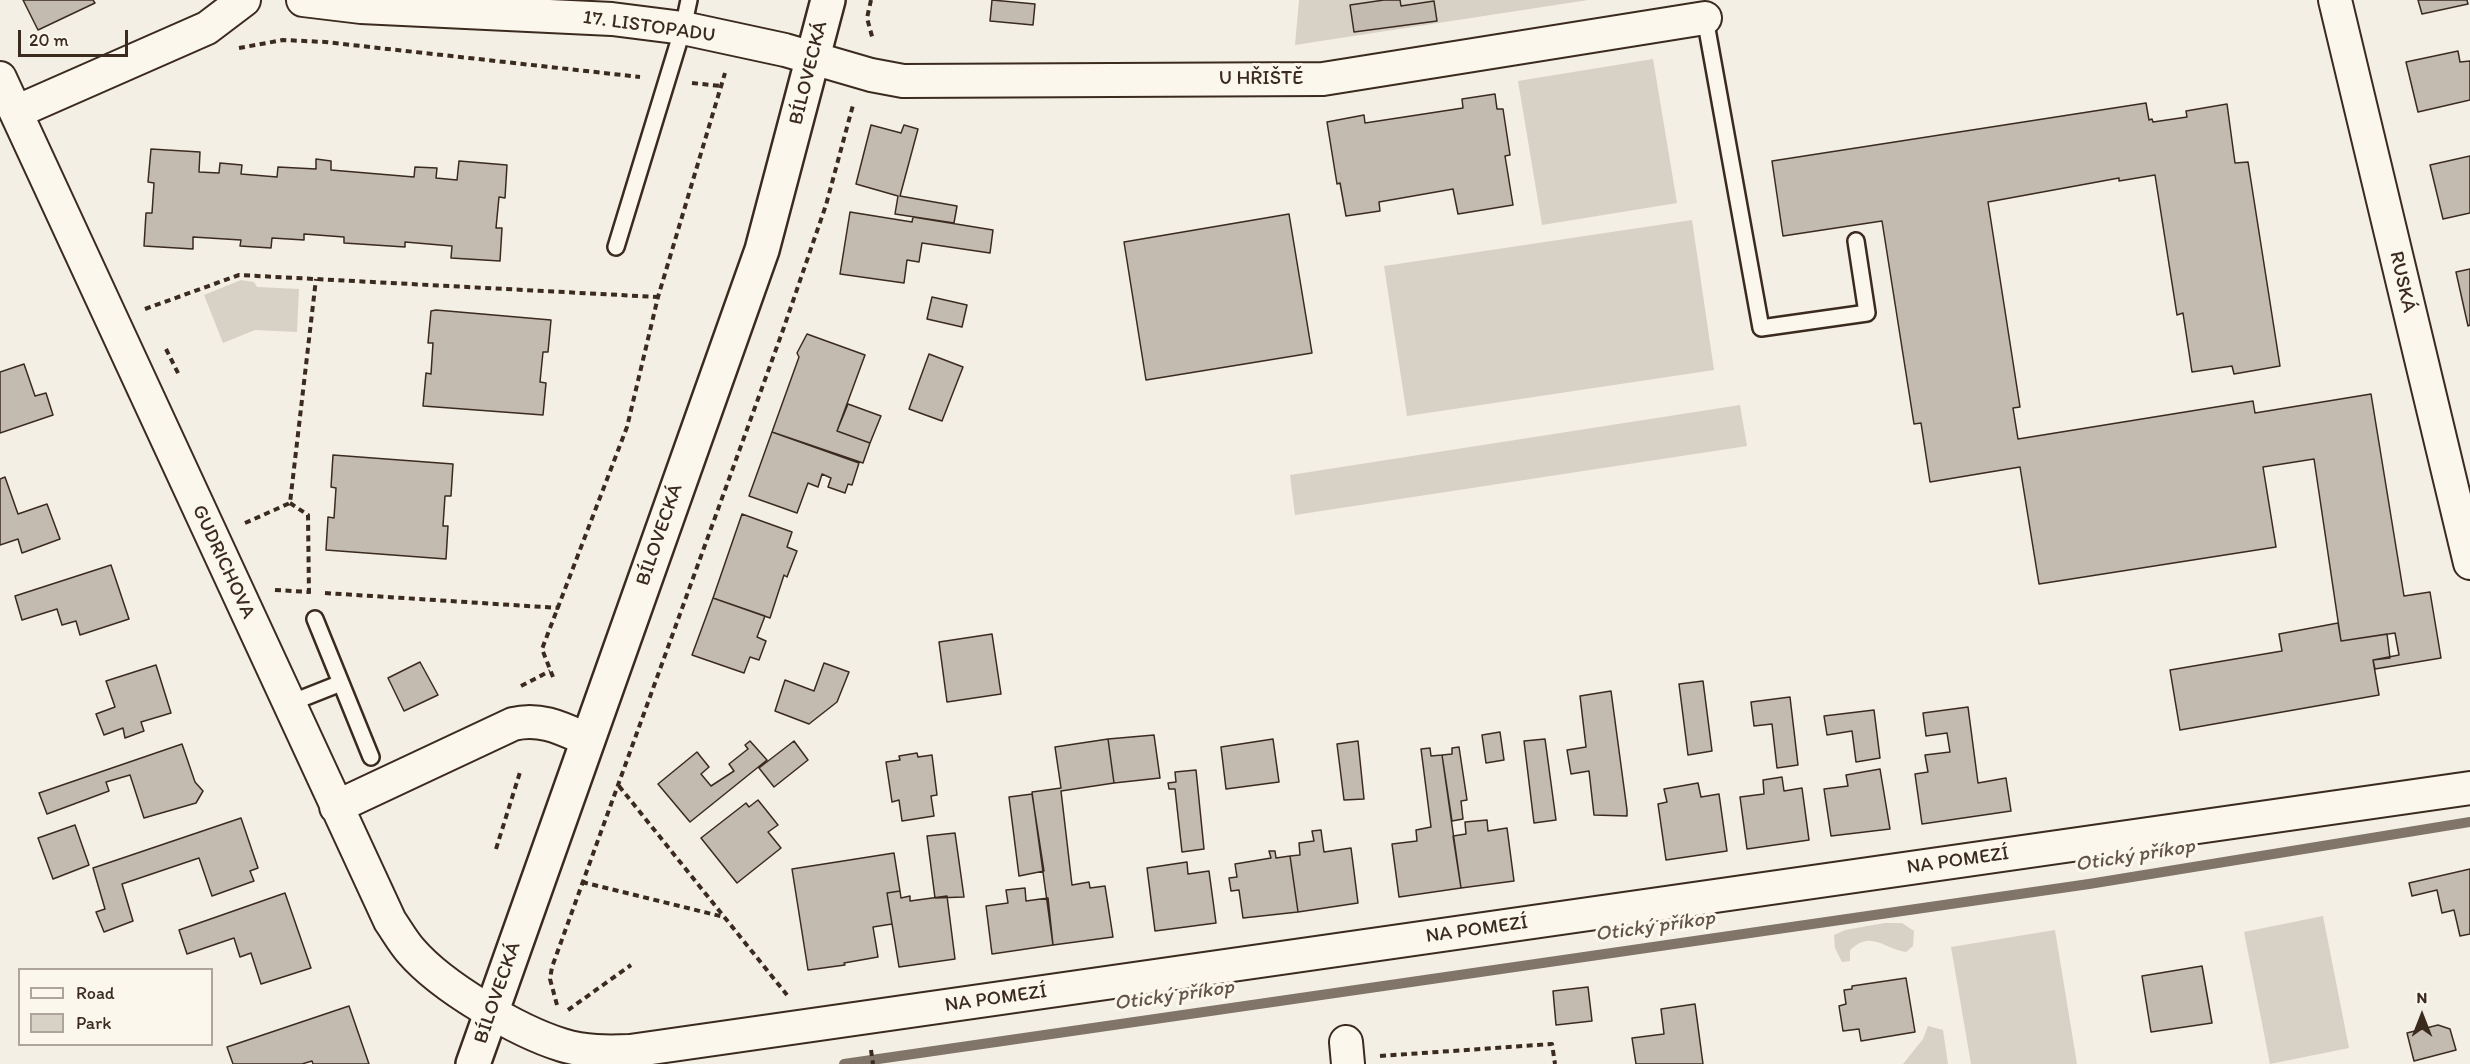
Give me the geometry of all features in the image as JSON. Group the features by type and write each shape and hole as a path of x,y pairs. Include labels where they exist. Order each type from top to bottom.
{"main road":[{"name":"BÍLOVECKÁ","path":"473,1064 762,250 828,0"}],"street":[{"path":"16,112 207,28 244,0"},
{"name":"17. LISTOPADU","path":"303,0 360,8 612,19 686,14 735,40 814,58"},
{"name":"RUSKÁ","path":"2335,0 2470,563"},
{"name":"U HŘIŠTĚ","path":"814,58 862,73 903,81 1323,79 1705,18"},
{"name":"GUDRICHOVA","path":"0,78 390,921 410,951 448,984 491,1011"},
{"path":"336,807 513,724 525,721 556,725 588,740"},
{"name":"NA POMEZÍ","path":"491,1011 541,1037 564,1045 606,1052 630,1051 2470,788"}],"lane":[{"path":"615,247 686,14"},
{"path":"1705,18 1761,328 1867,313 1856,241"},
{"path":"315,619 371,756"},
{"path":"288,704 341,683"}],"path":[{"path":"231,50 283,40 325,42 721,86"},
{"path":"553,677 542,649 627,427 658,297 735,40"},
{"path":"631,965 563,1014 554,1000 550,979 552,967 619,786 826,205 862,73"},
{"path":"144,309 239,275 658,297"},
{"path":"290,503 316,279"},
{"path":"163,346 171,354 183,386"},
{"path":"243,524 290,503"},
{"path":"290,503 309,515 309,592 315,619"},
{"path":"269,590 559,608"},
{"path":"519,687 550,671"},
{"path":"496,849 521,769"},
{"path":"619,786 792,1000"},
{"path":"582,882 725,918"},
{"path":"1347,1055 1552,1044 1555,1064"}],"green space":[{"path":"1299,0 1588,0 1295,45"},
{"path":"1653,59 1677,203 1542,225 1518,81"},
{"path":"1692,220 1714,370 1407,416 1384,266"},
{"path":"241,280 254,282 257,287 299,289 297,332 255,330 223,343 204,295"},
{"path":"1740,405 1747,446 1295,515 1290,475"},
{"path":"2323,916 2349,1048 2270,1064 2244,932"},
{"path":"1885,923 1902,923 1914,931 1913,946 1906,952 1877,942 1865,941 1850,950 1850,961 1842,962 1835,948 1834,935 1845,930"},
{"path":"2055,930 2077,1064 1971,1064 1951,947"},
{"path":"1928,1026 1943,1030 1948,1064 1903,1064 1923,1039"}],"building":[{"path":"23,0 93,0 95,3 38,30"},
{"path":"992,0 1035,4 1033,25 990,21"},
{"path":"1400,0 1401,6 1434,1 1437,21 1354,32 1350,5"},
{"path":"2418,0 2467,0 2468,4 2422,14"},
{"path":"2458,51 2460,62 2470,61 2470,100 2418,112 2406,62"},
{"path":"1495,94 1497,109 1503,109 1510,155 1505,156 1513,205 1458,214 1453,189 1379,202 1380,211 1346,216 1340,183 1337,184 1327,122 1364,115 1365,123 1463,108 1462,99"},
{"path":"2146,103 2149,120 2152,119 2153,122 2187,117 2186,111 2227,104 2235,163 2248,162 2280,366 2234,374 2232,366 2192,372 2183,313 2177,315 2155,175 2119,181 2119,178 1988,202 2020,407 2013,408 2018,439 2253,401 2255,413 2371,394 2404,596 2430,592 2441,658 2375,669 2373,660 2399,655 2395,633 2341,641 2314,459 2263,467 2276,547 2039,584 2020,467 1930,482 1921,423 1914,424 1882,221 1783,236 1772,161"},
{"path":"871,125 901,133 904,125 918,129 900,196 957,206 954,223 895,214 898,196 856,184"},
{"path":"151,149 200,152 199,172 219,173 220,163 242,165 241,174 277,177 278,167 316,169 316,159 331,161 331,170 414,177 415,167 437,168 436,178 457,180 459,161 507,165 505,198 499,197 496,228 502,228 500,261 451,258 452,246 405,242 405,247 344,243 344,237 304,234 304,240 272,238 271,248 240,246 241,240 193,237 193,249 144,246 146,213 152,213 154,183 148,182"},
{"path":"2470,156 2470,213 2443,219 2430,165"},
{"path":"850,212 912,222 913,217 993,230 990,253 922,243 919,262 907,260 904,283 840,274"},
{"path":"1289,214 1312,353 1146,380 1124,242"},
{"path":"2470,269 2470,325 2468,326 2456,272"},
{"path":"932,297 967,305 962,327 927,319"},
{"path":"431,311 551,320 548,352 543,352 540,382 546,383 543,415 423,406 426,373 431,374 433,343 428,343"},
{"path":"807,334 865,355 837,431 870,443 863,463 772,432 799,357 797,353"},
{"path":"929,354 963,367 942,421 909,409"},
{"path":"24,364 35,396 46,393 53,415 0,433 0,372"},
{"path":"848,404 881,416 870,443 837,431"},
{"path":"772,432 859,463 852,485 848,484 845,493 828,487 831,478 822,474 818,487 808,483 797,513 749,496"},
{"path":"333,455 453,464 451,496 445,496 443,526 448,526 446,559 326,550 328,517 334,518 336,488 331,487"},
{"path":"5,477 18,514 47,504 60,539 22,553 18,539 0,545 0,479"},
{"path":"742,514 792,532 787,547 797,551 787,577 784,575 770,618 713,598"},
{"path":"111,565 129,619 80,635 76,621 62,625 57,609 22,620 15,596"},
{"path":"713,598 765,616 757,637 766,641 759,660 750,657 744,673 692,655"},
{"path":"2338,623 2341,641 2387,634 2390,658 2373,660 2379,695 2180,730 2170,670 2282,651 2279,634"},
{"path":"992,634 1001,694 947,702 939,642"},
{"path":"420,662 438,695 404,711 388,678"},
{"path":"824,663 849,672 837,702 809,724 775,711 785,680 814,691"},
{"path":"156,665 171,713 141,722 144,731 125,738 123,728 104,735 96,714 115,707 106,681"},
{"path":"1703,681 1712,751 1688,755 1679,684"},
{"path":"1611,691 1627,816 1594,815 1589,771 1571,774 1567,750 1586,747 1580,696"},
{"path":"1790,697 1798,765 1777,768 1772,724 1754,726 1751,702"},
{"path":"1968,707 1978,783 2006,778 2011,811 1922,824 1915,774 1928,772 1925,755 1950,752 1947,733 1926,736 1923,713"},
{"path":"1874,710 1880,758 1856,762 1852,731 1827,735 1824,716"},
{"path":"1500,732 1504,760 1486,763 1482,735"},
{"path":"1154,735 1160,778 1114,783 1108,739"},
{"path":"1108,739 1114,783 1061,791 1072,885 1089,882 1090,888 1105,886 1113,937 1053,945 1032,792 1061,788 1055,747"},
{"path":"1273,739 1279,782 1226,789 1221,747"},
{"path":"1545,739 1556,820 1534,823 1524,741"},
{"path":"750,741 767,760 690,822 658,784 697,752 709,767 701,774 711,786 734,771 729,764 748,749 745,745"},
{"path":"794,741 808,760 774,787 759,768"},
{"path":"1358,741 1364,799 1344,800 1337,744"},
{"path":"182,744 195,782 203,791 196,803 144,818 130,775 106,782 109,791 47,814 39,793"},
{"path":"1459,747 1467,800 1461,801 1463,819 1452,821 1442,755 1452,754 1452,748"},
{"path":"1430,748 1431,756 1442,755 1461,888 1399,897 1392,844 1417,841 1416,830 1431,827 1421,749"},
{"path":"917,753 918,757 932,755 937,795 931,796 934,816 902,821 899,800 892,802 886,762 900,760 899,756"},
{"path":"1880,769 1890,829 1831,836 1824,789 1848,786 1846,775"},
{"path":"1196,770 1204,849 1182,852 1175,789 1169,789 1168,783 1176,782 1175,772"},
{"path":"1782,777 1784,791 1802,788 1809,840 1747,849 1740,797 1764,794 1763,780"},
{"path":"1698,783 1701,797 1719,794 1727,851 1666,860 1658,804 1667,802 1664,789"},
{"path":"1032,794 1044,871 1019,876 1009,797"},
{"path":"758,800 778,825 768,832 781,848 737,883 701,838 746,803 749,807"},
{"path":"241,818 258,868 250,871 254,881 212,896 199,858 122,884 133,921 104,932 96,912 105,909 93,868"},
{"path":"1487,820 1488,831 1507,828 1514,881 1461,888 1453,836 1466,834 1465,822"},
{"path":"75,825 89,865 53,879 38,838"},
{"path":"1321,830 1324,852 1351,848 1358,903 1298,912 1290,856 1300,855 1299,843 1314,841 1312,831"},
{"path":"955,833 964,897 935,898 927,836"},
{"path":"1269,851 1275,851 1276,858 1290,856 1298,912 1243,918 1239,890 1231,891 1229,878 1237,877 1235,864 1271,858"},
{"path":"894,853 900,891 887,893 892,924 873,927 878,957 844,963 845,965 808,970 792,869"},
{"path":"1187,862 1188,874 1209,871 1216,923 1155,931 1147,868"},
{"path":"2470,869 2470,934 2460,936 2454,910 2442,913 2437,890 2412,896 2409,883"},
{"path":"1025,888 1026,901 1048,898 1053,945 992,954 986,906 1008,903 1006,890"},
{"path":"900,891 901,898 910,896 910,901 947,896 955,959 899,967 887,893"},
{"path":"285,893 311,968 261,984 251,953 240,957 234,938 187,954 179,930"},
{"path":"2202,966 2212,1023 2151,1032 2142,976"},
{"path":"1906,978 1915,1032 1861,1041 1859,1029 1843,1031 1839,1006 1846,1004 1844,990 1852,989 1852,986"},
{"path":"1588,987 1592,1021 1556,1025 1553,991"},
{"path":"1695,1004 1703,1064 1636,1064 1632,1038 1664,1034 1661,1009"},
{"path":"349,1006 369,1064 313,1064 312,1061 302,1064 233,1064 227,1047"},
{"path":"2438,1025 2450,1029 2456,1050 2414,1061 2407,1033"}],"waterway":[{"name":"Otický příkop","path":"844,1064 2089,884 2470,822"}]}
